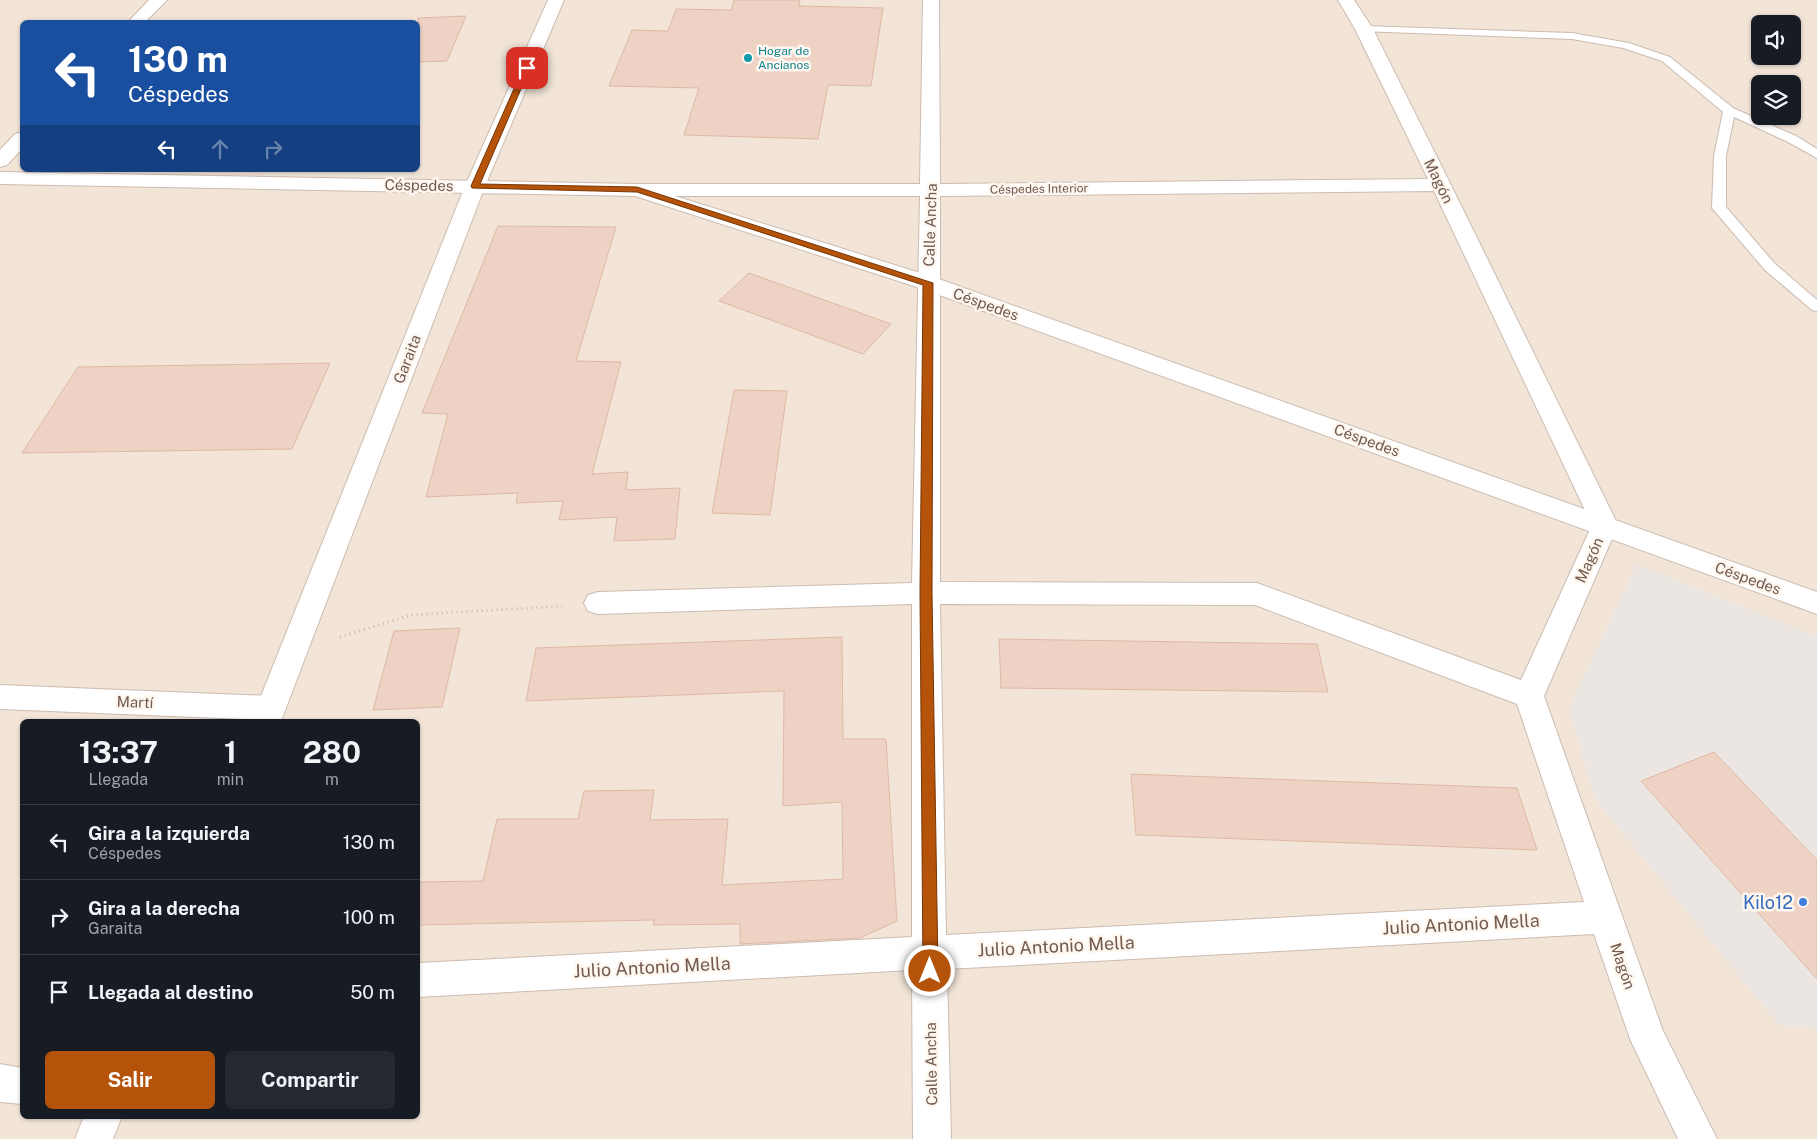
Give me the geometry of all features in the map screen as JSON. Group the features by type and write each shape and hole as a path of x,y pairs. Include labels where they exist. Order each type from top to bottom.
{"street":[{"path":"138,20 158,0"},
{"name":"Garaita","path":"268,715 475,186 556,0"},
{"name":"Calle Ancha","path":"931,0 931,190 928,283 926,593 932,1139"},
{"name":"Magón","path":"1346,0 1364,29 1441,185 1605,525 1528,696 1648,1039 1698,1139"},
{"path":"0,161 20,140"},
{"name":"Céspedes","path":"0,178 637,190 928,283 1605,525 1817,604"},
{"name":"Céspedes Interior","path":"637,190 931,190 1441,185"},
{"path":"598,603 926,593 1257,594 1528,696"},
{"name":"Martí","path":"0,697 268,715"},
{"name":"Julio Antonio Mella","path":"420,980 1606,917"},
{"path":"0,1083 20,1086"},
{"path":"94,1139 102,1119"}],"lane":[{"path":"1364,29 1572,36 1625,45 1666,59 1729,111 1792,139 1817,154"},
{"path":"1729,111 1720,156 1719,208 1770,266 1817,307"}],"path":[{"path":"293,652 411,615 598,603"}],"shaded area":[{"path":"0,0 1817,0 1817,1139 0,1139"},
{"path":"1637,564 1817,636 1817,1029 1779,1025 1594,798 1569,707"}],"building":[{"name":"Hogar de Ancianos","path":"734,0 800,0 799,6 883,8 871,86 828,85 818,139 684,135 699,88 609,86 632,30 668,31 676,9 731,10"},
{"path":"466,16 447,61 420,62 420,20 418,18"},
{"path":"498,226 616,227 576,361 621,362 592,474 628,472 626,490 680,488 675,539 614,541 617,517 559,520 563,501 516,503 518,493 426,497 448,414 422,413"},
{"path":"749,273 891,324 863,354 719,301"},
{"path":"330,363 292,449 22,453 78,367"},
{"path":"734,390 787,391 770,515 712,513"},
{"path":"460,628 442,707 373,710 394,631"},
{"path":"842,637 843,739 886,739 897,921 860,938 740,944 740,924 653,925 654,920 420,925 420,882 483,881 497,819 578,819 584,791 654,790 650,820 728,819 722,885 843,879 842,802 783,806 784,691 526,701 536,648"},
{"path":"999,639 1317,644 1328,692 1001,688"},
{"path":"1714,752 1817,860 1817,979 1641,781"},
{"path":"1131,774 1517,788 1537,850 1136,835"}],"place":[{"name":"Hogar de Ancianos","path":"748,58"},
{"name":"Kilo12","path":"1803,902"}],"route":[{"path":"527,68 475,186 637,190 928,283 926,593 930,971"}]}
